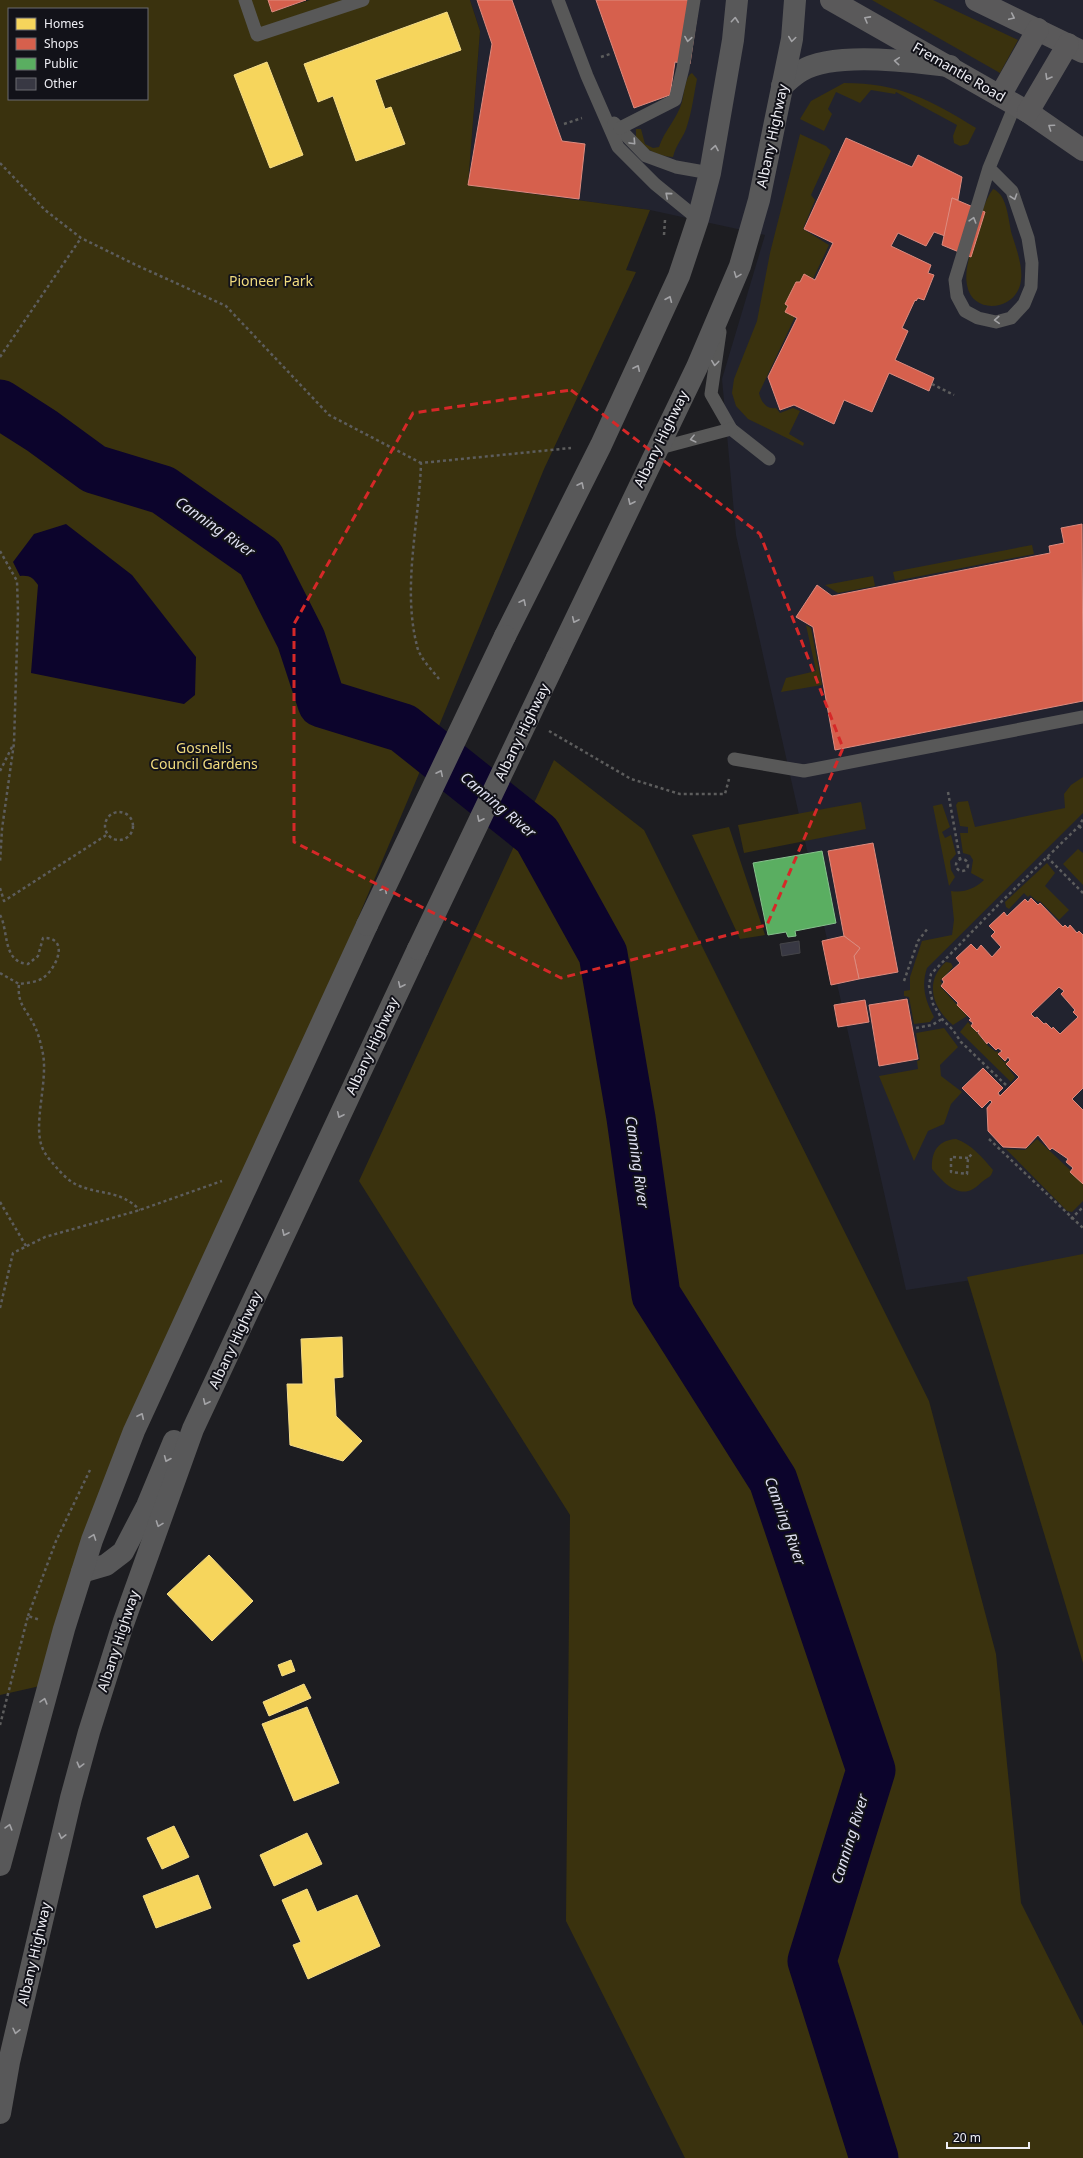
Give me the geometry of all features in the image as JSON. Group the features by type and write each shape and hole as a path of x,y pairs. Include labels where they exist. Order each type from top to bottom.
{"highway":[{"path":"0,1864 64,1629 92,1540 134,1431 367,925 505,636 601,445 679,276 698,220 710,173 733,40 737,0"},
{"name":"Albany Highway","path":"0,2113 9,2062 39,1930 88,1732 123,1624 194,1429 418,949 656,449 697,367 728,297 740,266 759,200 792,39 795,0"},
{"path":"782,86 801,70 834,60 883,60 950,66"},
{"path":"82,1572 106,1565 123,1552 148,1506 198,1384 240,1329"}],"main road":[{"name":"Fremantle Road","path":"831,0 950,66 1014,104 1083,150"},
{"path":"976,0 1076,48 1014,104"},
{"path":"1014,104 1038,29"}],"lane":[{"path":"245,0 257,35 363,0"},
{"path":"558,0 587,76 618,147 656,184 698,220"},
{"path":"620,128 675,100 683,68 694,0"},
{"path":"989,168 1012,191 1028,238 1032,263 1031,287 1024,304 1011,318 996,322 978,318 965,311 957,296 955,280 989,168 1014,104"},
{"path":"605,115 620,128 646,156 676,167 710,173"},
{"path":"728,297 717,344 711,394 731,429 769,458"},
{"path":"656,449 731,429"},
{"path":"734,759 804,771 1083,717"}],"path":[{"path":"564,124 582,118"},
{"path":"0,163 45,210 81,238 226,306 329,415 420,463 601,445"},
{"path":"0,357 81,238"},
{"path":"932,384 954,395"},
{"path":"420,463 420,499 410,589 417,648 439,679"},
{"path":"0,551 17,581 18,612 14,742 2,829 0,863"},
{"path":"546,730 631,780 680,794 725,794 734,759"},
{"path":"0,771 14,742"},
{"path":"948,792 960,859"},
{"path":"124,812 132,818 134,823 132,833 126,839 116,840 108,834 105,826 111,814 124,812"},
{"path":"1006,1085 961,1042 953,1030 942,1019 933,1004 928,986 931,974 1079,826 1083,819"},
{"path":"1079,826 1083,830"},
{"path":"0,905 108,834"},
{"path":"1047,857 1083,893"},
{"path":"960,859 964,859 968,863 968,868 963,871 956,867 956,861 960,859"},
{"path":"0,888 4,901"},
{"path":"0,915 8,946 13,958 20,963 28,964 38,956 43,938 49,938 56,941 59,947 57,961 42,979 19,984 0,973"},
{"path":"904,981 918,941 928,928"},
{"path":"19,984 18,995 20,1004 36,1028 43,1054 45,1075 40,1132 42,1147 48,1158 63,1175 73,1183 130,1200 140,1210"},
{"path":"916,1028 932,1025 942,1019"},
{"path":"989,1139 1083,1228"},
{"path":"968,1158 951,1157 951,1172 967,1174 968,1158 973,1153"},
{"path":"0,1308 13,1253 45,1237 140,1210 228,1178"},
{"path":"0,1202 26,1246"},
{"path":"1072,1219 1083,1207"}],"highlighted area":[{"path":"571,390 760,534 843,748 767,925 561,978 294,842 294,624 413,413"}],"shaded area":[{"path":"470,0 1083,0 1083,1263 906,1290 736,535 722,379 765,235 650,210 468,185 480,31"},
{"path":"66,524 132,575 196,657 195,695 184,704 31,673 38,585 31,578 20,576 13,562 34,534"}],"green space":[{"path":"0,0 268,0 272,12 310,0 470,0 480,31 468,185 650,210 626,270 636,272 544,469 434,738 82,1572 49,1684 0,1695"},
{"path":"872,0 933,0 1018,40 1000,73"},
{"path":"692,73 697,79 690,114 686,130 676,148 673,157 653,152 636,139 636,129 641,129 645,144 653,148 659,147 680,108 686,82"},
{"path":"844,83 882,86 914,95 929,101 976,128 968,144 960,146 954,143 953,136 957,125 896,92 895,94 871,90 860,103 836,92 828,109 832,114 824,131 800,119 811,101"},
{"path":"800,134 826,146 831,151 811,195 815,200 803,229 829,245 759,393 761,399 767,407 776,408 780,413 793,408 800,411 789,434 804,443 803,446 748,419 736,406 732,393 734,379 757,321 770,253"},
{"path":"993,189 998,192 1005,202 1021,269 1021,280 1018,290 1012,298 995,306 977,302 971,295 966,279 968,261 982,212"},
{"path":"1032,545 1034,554 895,581 893,572"},
{"path":"873,576 875,586 838,593 825,585"},
{"path":"806,625 811,628 822,685 781,692 786,678 816,671"},
{"path":"554,760 644,830 929,1401 996,1654 1021,1903 1083,2026 1083,2158 685,2158 566,1921 570,1515 359,1181"},
{"path":"1083,777 1083,813 927,968 924,987 928,1005 934,1017 930,1022 914,1024 909,997 904,996 904,991 910,990 910,977 922,941 952,935 954,920 951,891 969,890 984,880 971,873 973,860 970,855 963,853 960,833 968,833 968,827 960,826 956,805 958,802 968,801 975,827 1065,808 1064,794 1071,785"},
{"path":"861,802 866,829 744,853 738,825"},
{"path":"942,804 950,827 942,832 945,838 951,835 956,854 950,861 951,870 955,877 949,886 933,806"},
{"path":"729,827 765,935 740,939 692,835"},
{"path":"1078,849 1083,853 1083,885 1063,864"},
{"path":"1047,863 1055,873 1045,886 1069,910 1059,920 1040,901 1038,902 1030,895 1028,897 1024,893 1009,909 1006,907 1005,902"},
{"path":"946,962 951,963 953,967 940,981 942,983 940,986 967,1016 953,1025 940,1011 933,994 935,977 939,969"},
{"path":"968,1022 988,1046 996,1052 998,1051 998,1055 1004,1062 1008,1061 1005,1064 1015,1077 1011,1082 960,1032"},
{"path":"944,1028 958,1047 940,1065 941,1076 962,1092 951,1104 944,1124 928,1131 914,1161 879,1076 918,1069 917,1061 920,1060 916,1033"},
{"path":"956,1139 972,1148 993,1170 989,1177 974,1188 967,1191 956,1190 950,1187 932,1169 934,1152 940,1144"},
{"path":"1037,1139 1083,1182 1083,1201 1072,1212 1067,1211 1006,1149 1025,1150"},
{"path":"1083,1254 1083,1663 967,1277"}],"building: Homes":[{"path":"447,12 461,50 375,80 385,109 391,107 405,144 356,161 333,96 318,102 304,64"},
{"path":"267,62 303,155 270,168 234,75"},
{"path":"342,1337 343,1377 334,1378 336,1416 362,1441 343,1461 290,1445 287,1384 303,1384 301,1339"},
{"path":"209,1555 253,1601 212,1641 167,1594"},
{"path":"291,1660 295,1671 282,1676 278,1665"},
{"path":"304,1684 311,1698 269,1716 263,1702"},
{"path":"307,1707 339,1783 294,1801 262,1724"},
{"path":"174,1826 189,1857 162,1869 147,1838"},
{"path":"307,1833 322,1864 274,1886 260,1855"},
{"path":"198,1875 211,1908 156,1928 143,1896"},
{"path":"307,1889 317,1912 357,1895 380,1946 308,1979 293,1945 301,1942 282,1900"}],"building: Shops":[{"path":"268,0 306,0 272,12"},
{"path":"477,0 512,0 562,141 585,144 579,199 468,185 492,44"},
{"path":"596,0 699,0 690,64 675,62 670,95 634,108"},
{"path":"846,138 912,167 918,155 962,177 958,200 952,198 945,236 934,232 926,246 898,233 891,246 931,265 928,273 934,275 924,300 918,298 916,301 915,300 902,328 908,331 895,360 934,378 929,391 889,373 872,412 844,400 834,424 794,405 780,410 768,377 797,318 785,312 788,306 785,304 796,282 800,282 804,274 815,280 833,243 804,229"},
{"path":"952,198 985,212 971,257 942,245"},
{"path":"1082,524 1083,701 835,750 813,627 796,617 817,585 832,596 1050,553 1049,546 1064,543 1061,528"},
{"path":"873,843 898,972 859,979 854,956 860,948 844,936 828,851"},
{"path":"1031,898 1038,905 1040,903 1063,927 1065,925 1068,928 1070,925 1077,933 1079,931 1083,935 1083,1088 1072,1099 1083,1110 1083,1184 1070,1172 1073,1168 1066,1162 1068,1159 1052,1148 1050,1150 1038,1135 1026,1148 1003,1147 988,1131 987,1108 992,1102 990,1100 982,1108 962,1088 983,1068 1003,1088 998,1093 1000,1096 1019,1077 1006,1064 1010,1060 1008,1057 1005,1061 998,1054 1002,1051 998,1048 996,1050 988,1042 987,1044 978,1033 979,1030 977,1032 971,1026 973,1023 969,1020 971,1019 941,986 944,982 942,979 960,963 956,958 971,944 977,950 981,945 992,957 1001,947 991,936 995,932 989,926 1004,912 1007,916 1025,899 1028,902","holes":["1059,987 1064,991 1061,994 1075,1010 1073,1012 1078,1017 1060,1034 1053,1027 1052,1029 1046,1023 1044,1024 1037,1017 1035,1018 1031,1014"]},
{"path":"844,936 860,948 854,956 859,979 831,985 822,941"},
{"path":"907,999 918,1059 879,1066 869,1005"},
{"path":"865,1000 869,1022 838,1027 834,1005"}],"building: Public":[{"path":"822,851 836,923 795,931 796,936 788,937 786,932 768,935 753,863"}],"building: Other":[{"path":"799,941 800,953 782,956 780,944"}],"waterway":[{"name":"Canning River","path":"0,404 42,431 94,469 163,490 260,558 301,639 322,703 403,728 537,835 603,954 631,1118 656,1295 773,1480 871,1770 812,1961 874,2158"}],"park label":[{"name":"Pioneer Park","path":"271,281"},
{"name":"Gosnells Council Gardens","path":"204,756"}]}
